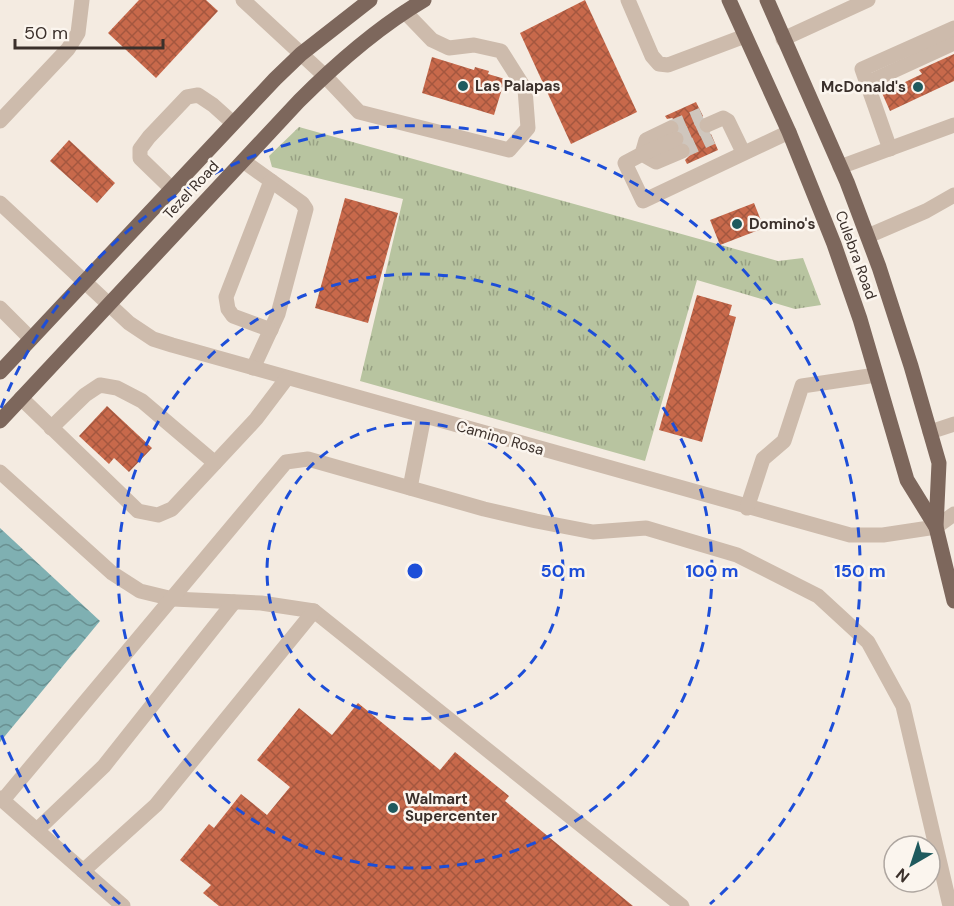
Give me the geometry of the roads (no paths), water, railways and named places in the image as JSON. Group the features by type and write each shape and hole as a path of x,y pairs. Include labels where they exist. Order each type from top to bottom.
{"main road":[{"name":"Tezel Road","path":"0,372 233,123 301,54 370,0"},
{"name":"Tezel Road","path":"0,421 325,76 405,12 424,0"},
{"name":"Culebra Road","path":"729,0 789,132 834,244 907,480 936,527"},
{"name":"Culebra Road","path":"767,0 868,236 904,344 939,464 936,527 954,601"}],"street":[{"path":"0,121 68,50 78,33 82,0"},
{"path":"243,0 325,76 359,112 509,150 528,128 525,89 501,51 474,45 449,48 432,40 405,12"},
{"path":"628,0 652,56 659,64 668,65 745,36"},
{"path":"783,39 868,0"},
{"path":"891,149 862,69 954,28"},
{"path":"867,83 954,43"},
{"path":"172,189 140,158 140,149 149,136 186,97 198,95 233,123"},
{"path":"710,124 723,118 728,121 743,152"},
{"path":"840,167 954,124"},
{"path":"642,154 656,162 676,139 646,140 642,154 625,163 643,201 789,132"},
{"path":"243,161 302,203 306,209 278,314 253,368"},
{"path":"271,181 226,297 228,309 233,316 271,330"},
{"path":"868,236 926,211 954,195"},
{"name":"Camino Rosa","path":"0,203 107,305 132,326 153,339 747,508 850,535 883,535 936,527"},
{"path":"0,308 31,339"},
{"path":"747,508 764,459 784,441 802,386 876,375"},
{"path":"21,398 138,511 158,515 172,509 256,419 287,378"},
{"path":"51,428 85,394 100,385 117,388 142,401 215,463"},
{"path":"410,488 424,416"},
{"path":"930,432 954,424"},
{"path":"123,906 1,799 173,599 286,462 308,459 536,521 593,532 646,528 737,555 818,596 868,642 903,706 950,906"},
{"path":"0,472 111,573 140,591 173,599 261,603 314,611 682,906"},
{"path":"936,527 954,514"},
{"path":"37,830 104,766 234,602"},
{"path":"83,871 156,805 314,611"}],"water":[{"path":"0,528 100,621 0,742"}],"tunnel":[{"path":"671,128 702,115"},
{"path":"676,139 707,125"},
{"path":"682,151 712,137"}],"place":[{"name":"Las Palapas","path":"463,86"},
{"name":"McDonald's","path":"918,87"},
{"name":"Domino's","path":"737,224"},
{"name":"Walmart Supercenter","path":"393,808"}]}
